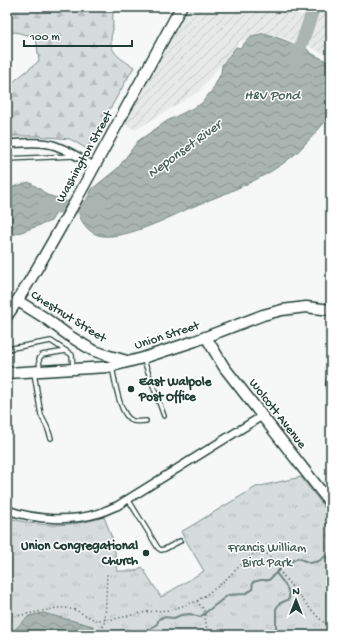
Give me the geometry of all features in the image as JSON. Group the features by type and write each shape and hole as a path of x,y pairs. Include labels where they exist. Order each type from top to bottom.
{"main road":[{"name":"Washington Street","path":"7,316 18,301 95,166 181,7"},
{"name":"Chestnut Street","path":"18,301 92,350 127,361"},
{"name":"Union Street","path":"7,371 37,372 111,366 143,358 206,337 263,314 306,307 331,310"},
{"name":"Wolcott Avenue","path":"206,337 224,368 331,504"}],"street":[{"path":"7,144 46,144 60,148 95,166"},
{"path":"331,378 331,389"},
{"path":"7,510 19,514 47,519 66,519 100,513 117,506 262,416"}],"lane":[{"path":"7,159 77,156"},
{"path":"7,349 51,341 72,355 73,369"},
{"path":"51,438 41,415 37,372 39,359 42,355 66,351"},
{"path":"143,358 164,416"},
{"path":"111,366 120,405 128,417 134,421 146,422"},
{"path":"128,499 158,548 161,550 166,549 180,541"}],"path":[{"path":"7,616 18,616 57,608 66,608 75,610 95,620 105,620 146,612 170,610 197,601 220,586 256,552 266,553 296,593 331,630"},
{"path":"101,635 105,620 107,574"},
{"path":"197,601 204,610 207,630 214,635"},
{"path":"305,635 313,632 331,630"}],"shaded area":[{"path":"186,7 331,7 331,57 308,46 261,31 240,42 198,92 135,130 125,124 146,81"}],"green space":[{"path":"7,7 114,7 111,44 118,56 134,67 87,149 70,139 37,136 7,136 7,87 39,61 36,37 15,32 7,33"},
{"name":"Francis William Bird Park","path":"301,477 331,516 331,635 7,635 7,517 31,523 56,525 80,523 104,517 114,543 117,571 135,571 142,567 161,597 204,571 181,532 256,487"}],"water":[{"name":"H&V Pond","path":"265,33 307,49 312,54 325,60 331,65 331,115 312,137 283,164 271,171 232,191 160,222 136,231 113,236 103,236 91,232 79,215 92,189 118,168 138,141 167,121 201,104 213,89 221,73 222,65 236,47 240,48 251,36"},
{"path":"29,182 47,195 64,200 51,221 13,235 7,235 7,189"},
{"path":"43,613 93,626 92,635 9,635 29,616"}],"waterway":[{"name":"Neponset River","path":"295,63 314,7"},
{"name":"Neponset River","path":"42,210 52,207 100,207"},
{"path":"92,629 106,633 128,630 135,633 145,632 157,624 159,619 163,617 174,618 181,615 190,614 200,617 228,595 244,594 252,590 253,582 269,580 275,573 298,558 310,563 319,561 331,552"},
{"path":"263,635 276,628 276,609 279,604 289,599 289,592 276,573"}],"place":[{"name":"East Walpole Post Office","path":"131,389"},
{"name":"Union Congregational Church","path":"146,553"}]}
